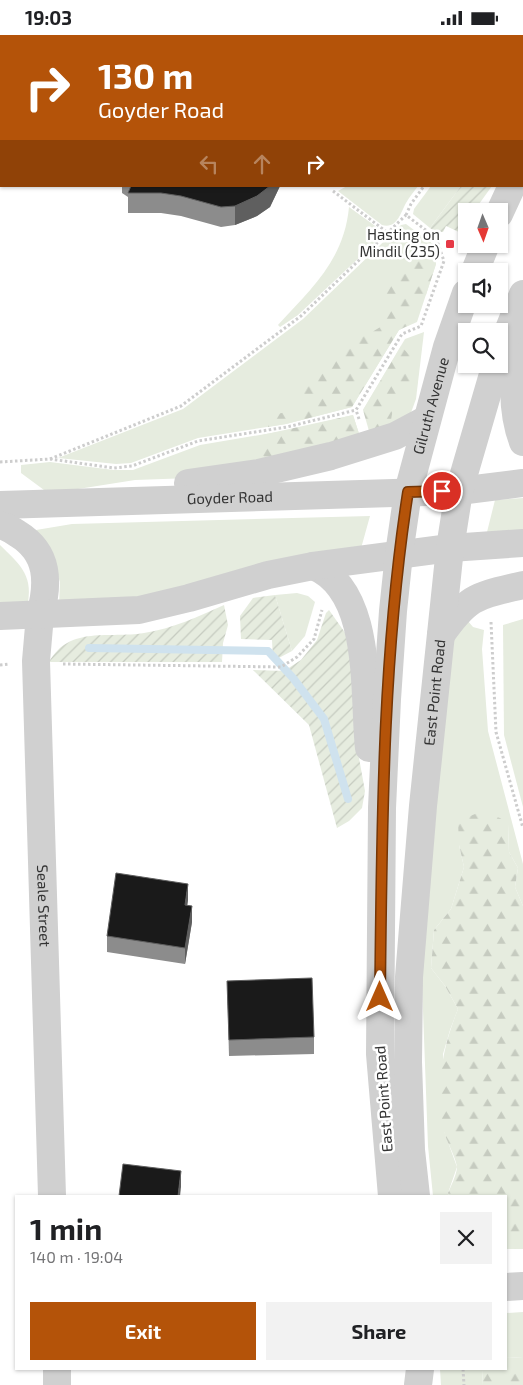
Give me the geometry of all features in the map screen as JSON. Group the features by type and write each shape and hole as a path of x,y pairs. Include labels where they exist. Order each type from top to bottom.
{"street":[{"path":"504,203 512,187"},
{"path":"508,333 523,294"},
{"name":"Gilruth Avenue","path":"408,492 447,347 459,313"},
{"path":"523,327 517,354 514,387 517,421 523,442"},
{"path":"450,548 460,491 493,373"},
{"path":"64,504 136,488 224,479 302,464 395,436 427,419"},
{"name":"Goyder Road","path":"0,505 460,491 523,483"},
{"name":"East Point Road","path":"408,492 399,553 387,699 382,808 380,1054 410,1195"},
{"name":"Seale Street","path":"0,525 29,541 38,551 46,579 40,615 36,661 52,1195"},
{"path":"0,616 139,610 268,575 313,566 399,553 523,543"},
{"name":"East Point Road","path":"410,1195 409,977 423,806 450,548"},
{"path":"313,566 321,569 339,587 355,619 365,663 370,755 382,808"},
{"path":"441,636 456,614 475,598 523,585"},
{"path":"507,1287 523,1286"},
{"path":"57,1370 57,1385"},
{"path":"406,1370 408,1385"},
{"path":"418,1385 420,1370"}],"path":[{"path":"50,459 181,406 301,316 406,215 411,204 423,187"},
{"path":"332,191 388,233"},
{"path":"0,462 50,459 114,467 132,467 198,441 287,427 356,411 402,334 421,326 444,261 436,238 406,215"},
{"path":"356,411 362,427"},
{"path":"475,598 479,623 491,621 496,732 523,827"},
{"path":"60,665 281,667 297,657 314,639 323,605"},
{"path":"0,665 18,664"},
{"path":"463,1370 464,1385"}],"green space":[{"path":"345,187 417,187 395,223 387,226 382,225 338,191"},
{"path":"430,187 460,187 430,228 413,214 414,209"},
{"path":"460,187 491,187 480,203 458,203 458,232 446,226 443,232 436,232 430,228"},
{"path":"349,207 378,228 379,239 298,315 280,327 278,325 314,285 333,258 341,243"},
{"path":"406,224 434,245 436,264 417,322 399,330 352,407 286,424 198,438 131,463 116,464 58,458 183,409 303,319 401,225"},
{"path":"429,241 434,245 436,264 426,295 416,300 409,325 399,330 352,407 268,427 272,415 301,409 305,380 328,363 345,342 367,335 382,326 387,279 420,246"},
{"path":"424,332 416,399 409,418 392,430 363,410 405,339"},
{"path":"401,346 414,360 412,388 394,403 389,431 371,438 363,410"},
{"path":"353,415 362,443 191,478 135,480 59,492 44,490 21,473 21,465 50,462 114,470 133,470 200,445 289,430"},
{"path":"353,415 362,443 312,457 306,444 293,444 283,459 266,460 259,449 262,435"},
{"path":"523,498 523,535 487,532 495,500"},
{"path":"370,516 360,552 181,595 59,606 60,582 50,552 36,530 72,524"},
{"path":"0,545 18,564 26,576 29,592 28,602 0,605"},
{"path":"297,593 308,596 315,602 305,636 292,651 275,595"},
{"path":"275,595 292,651 273,661 272,640 241,639 240,616 253,598"},
{"path":"224,605 228,625 223,643 222,662 49,662 58,650 79,638 154,631 185,622"},
{"path":"329,610 346,634 351,653 355,736 365,791 362,808 349,821 337,828 309,725 253,670 284,671 301,660 317,640 326,613"},
{"path":"462,614 473,627 484,630 482,649 488,731 523,864 523,906 515,887 518,868 509,852 508,824 459,845 464,867 451,909 434,930 431,968 445,986 458,1009 443,1054 444,1131 457,1167 449,1195 433,1195 428,1146 421,956 447,640"},
{"path":"523,619 523,807 504,735 503,625"},
{"path":"480,812 500,818 508,824 509,852 518,868 515,887 523,906 523,1249 507,1249 507,1195 449,1195 448,1193 455,1178 457,1168 443,1128 440,1096 444,1053 458,1009 445,986 431,968 434,930 451,909 464,867 459,845 458,821"},
{"path":"523,1312 523,1358 507,1357 507,1313"},
{"path":"507,1357 523,1358 523,1385 482,1385 483,1370 507,1370"},
{"path":"440,1370 483,1370 482,1385 441,1385"}],"building":[{"path":"131,187 269,187 257,196 235,206 221,207 181,196 161,193 128,193"},
{"path":"116,873 188,884 185,905 192,906 185,948 107,936"},
{"path":"312,978 314,1037 229,1040 227,981"},
{"path":"123,1164 181,1171 178,1195 119,1195"}],"waterway":[{"path":"89,648 268,651 293,678 324,719 348,799"}],"place":[{"name":"Hasting on Mindil (235)","path":"450,244"}],"route":[{"path":"380,997 382,808 387,699 399,553 408,492 442,491"}]}
